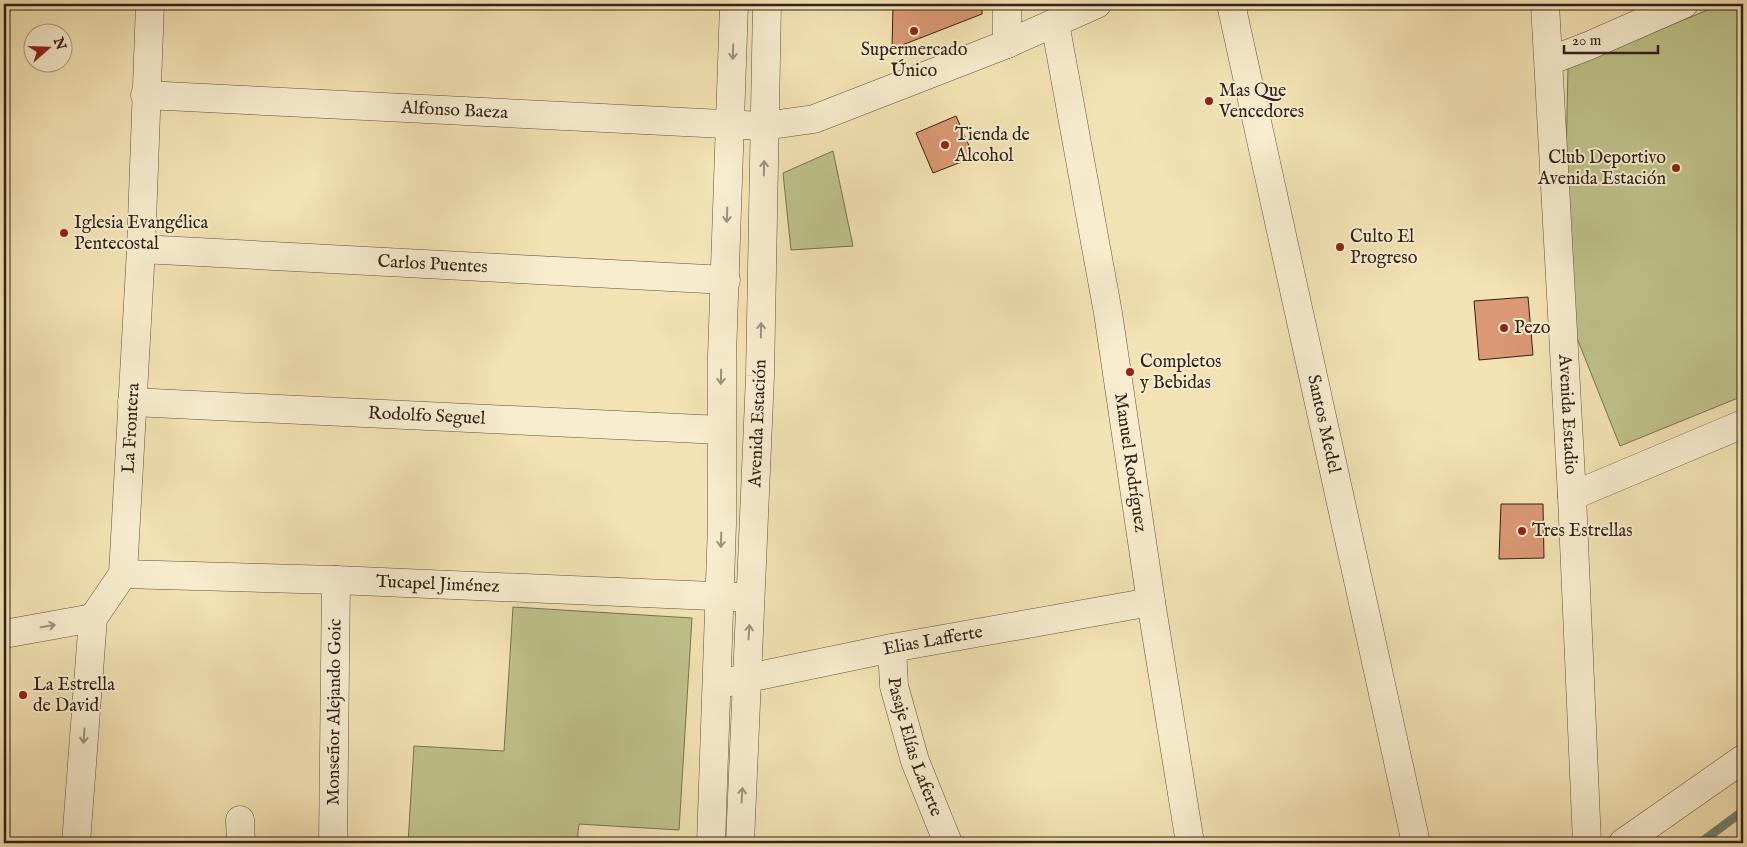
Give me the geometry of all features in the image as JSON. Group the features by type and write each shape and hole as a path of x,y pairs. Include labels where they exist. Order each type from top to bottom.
{"street":[{"name":"La Frontera","path":"124,574 141,249 150,4"},
{"name":"Avenida Estación","path":"710,843 714,780 722,524 722,356 734,4"},
{"name":"Avenida Estación","path":"740,843 760,376 767,4"},
{"path":"1007,4 1007,44"},
{"name":"Alfonso Baeza","path":"146,95 764,126 814,119 1007,44 1097,4"},
{"name":"Santos Medel","path":"1230,4 1416,843"},
{"name":"Avenida Estadio","path":"1545,4 1572,496 1587,843"},
{"path":"1549,61 1684,4"},
{"name":"Manuel Rodríguez","path":"1055,23 1108,313 1151,602 1190,843"},
{"name":"Carlos Puentes","path":"141,249 726,280"},
{"name":"Rodolfo Seguel","path":"132,402 721,430"},
{"name":"Avenida Estadio","path":"1572,496 1743,424"},
{"path":"76,843 93,618 124,574"},
{"name":"Tucapel Jiménez","path":"124,574 336,580 751,598"},
{"name":"Monseñor Alejando Goic","path":"333,843 336,580"},
{"name":"Elias Lafferte","path":"716,685 892,648 1151,602"},
{"path":"4,634 93,618"},
{"name":"Pasaje Elías Laferte","path":"892,648 894,686 915,761 948,843"},
{"path":"1623,843 1743,759"}],"green space":[{"name":"Club Deportivo Avenida Estación","path":"1722,4 1743,4 1743,396 1620,446 1563,303 1568,68"},
{"path":"833,151 853,246 791,250 783,173"},
{"path":"513,607 692,618 679,830 579,824 577,843 408,843 414,746 504,751"}],"building":[{"name":"Supermercado Único","path":"893,4 982,4 982,14 892,49"},
{"name":"Tienda de Alcohol","path":"956,116 974,157 933,173 916,133"},
{"name":"Pezo","path":"1528,297 1533,355 1479,360 1474,301"},
{"name":"Tres Estrellas","path":"1501,504 1543,504 1544,558 1499,559"}],"waterway":[{"path":"1700,843 1743,811"}],"place":[{"name":"Supermercado Único","path":"914,31"},
{"name":"Mas Que Vencedores","path":"1209,101"},
{"name":"Tienda de Alcohol","path":"945,145"},
{"name":"Club Deportivo Avenida Estación","path":"1676,168"},
{"name":"Iglesia Evangélica Pentecostal","path":"64,233"},
{"name":"Culto El Progreso","path":"1340,247"},
{"name":"Pezo","path":"1504,328"},
{"name":"Completos y Bebidas","path":"1130,372"},
{"name":"Tres Estrellas","path":"1522,531"},
{"name":"La Estrella de David","path":"23,695"}]}
